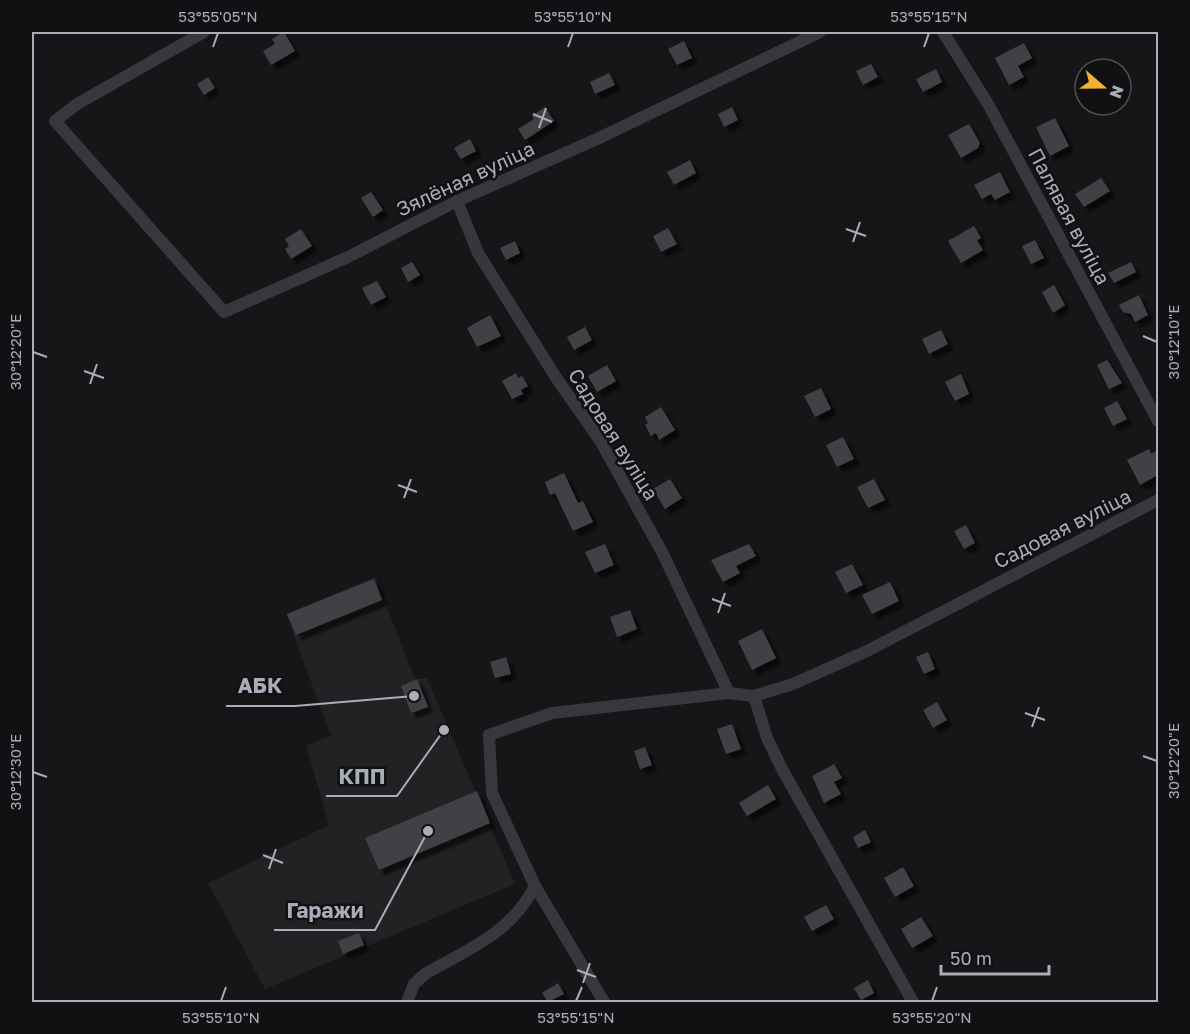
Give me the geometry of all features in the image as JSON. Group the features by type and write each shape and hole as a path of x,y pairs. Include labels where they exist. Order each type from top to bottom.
{"street":[{"name":"Зялёная вуліца","path":"204,32 78,104 55,122 224,312 348,256 457,201 597,139 820,32"},
{"name":"Палявая вуліца","path":"943,32 988,104 1158,421"},
{"name":"Садовая вуліца","path":"457,201 478,253 556,378 601,442 662,552 729,693"},
{"name":"Садовая вуліца","path":"535,886 492,793 489,735 552,713 729,693 754,696 793,684 867,651 1158,500"},
{"path":"754,696 767,738 782,769 913,1002"},
{"path":"407,1002 414,984 425,974 510,923 535,886"},
{"path":"535,886 604,1002"}],"shaded area":[{"path":"375,577 415,679 427,678 515,884 265,989 208,883 329,825 306,745 331,736 286,614"}],"building":[{"path":"284,32 295,51 271,65 263,51 275,44 272,39"},
{"path":"684,41 692,58 677,65 668,49"},
{"path":"1024,43 1032,58 1018,66 1024,77 1009,85 995,58"},
{"path":"871,64 878,77 863,85 856,71"},
{"path":"936,69 942,82 923,92 916,79"},
{"path":"609,73 615,85 595,94 590,82"},
{"path":"208,77 215,88 204,95 197,84"},
{"path":"545,107 554,121 525,140 518,129 534,119 532,116"},
{"path":"732,107 738,120 724,127 718,114"},
{"path":"1055,118 1069,146 1050,156 1036,127"},
{"path":"969,124 980,143 978,148 961,158 948,135"},
{"path":"470,139 476,151 461,159 454,148"},
{"path":"690,160 696,173 674,185 667,172"},
{"path":"1000,172 1010,192 995,200 991,194 982,199 974,185"},
{"path":"1101,178 1110,191 1084,207 1075,194"},
{"path":"371,192 383,210 373,217 361,198"},
{"path":"974,226 981,238 977,240 983,250 961,263 948,241"},
{"path":"668,228 677,244 661,252 653,236"},
{"path":"301,229 312,246 291,259 285,249 289,246 285,239"},
{"path":"1035,240 1044,258 1031,264 1022,246"},
{"path":"515,241 520,253 506,260 500,248"},
{"path":"412,262 420,275 408,282 401,268"},
{"path":"1131,262 1136,272 1114,283 1108,273"},
{"path":"377,281 386,297 371,305 362,288"},
{"path":"1054,285 1065,305 1053,313 1042,292"},
{"path":"1139,295 1148,315 1135,322 1131,314 1123,312 1119,305"},
{"path":"490,315 501,336 477,347 467,328"},
{"path":"585,327 592,340 574,350 567,337"},
{"path":"941,330 948,344 929,354 922,339"},
{"path":"1107,360 1122,383 1109,389 1097,365"},
{"path":"607,365 616,381 597,392 588,376"},
{"path":"516,373 518,378 522,376 528,386 521,390 523,394 512,399 502,381"},
{"path":"961,374 969,394 955,401 945,382"},
{"path":"821,388 831,409 815,417 804,396"},
{"path":"1117,401 1127,419 1113,426 1104,408"},
{"path":"661,407 675,430 659,440 656,433 651,436 645,425 648,423 645,417"},
{"path":"843,437 854,459 837,467 826,445"},
{"path":"1149,449 1151,454 1158,450 1158,475 1140,485 1127,460"},
{"path":"564,473 578,503 583,501 593,522 573,531 555,493 550,495 545,482"},
{"path":"670,479 682,498 665,509 653,489"},
{"path":"874,479 885,500 868,508 857,487"},
{"path":"966,525 975,543 964,549 954,531"},
{"path":"605,544 614,565 595,573 585,552"},
{"path":"749,544 756,556 736,566 740,573 723,582 711,560"},
{"path":"852,564 863,585 846,593 835,572"},
{"path":"374,579 382,600 296,635 287,614"},
{"path":"890,582 899,601 872,614 862,595"},
{"path":"630,610 637,629 617,637 610,617"},
{"path":"762,629 776,658 752,670 738,641"},
{"path":"928,652 935,669 924,674 916,657"},
{"path":"506,657 511,674 495,678 490,662"},
{"path":"417,679 428,707 411,713 401,686"},
{"path":"937,702 947,720 933,728 923,710"},
{"path":"732,724 741,749 726,754 717,729"},
{"path":"645,747 652,765 640,769 634,751"},
{"path":"834,764 842,778 834,782 841,794 824,803 812,776"},
{"path":"768,785 776,799 747,816 739,803"},
{"path":"477,791 490,823 379,870 365,838"},
{"path":"865,830 871,842 858,848 853,837"},
{"path":"903,867 914,886 895,897 884,878"},
{"path":"826,905 834,919 812,931 804,917"},
{"path":"921,917 933,936 912,948 901,929"},
{"path":"359,933 364,945 343,954 338,941"},
{"path":"868,980 874,993 861,1000 854,988"},
{"path":"558,983 564,994 548,1002 542,993"}],"place":[{"name":"АБК","path":"414,696"},
{"name":"КПП","path":"444,730"},
{"name":"Гаражи","path":"428,831"}]}
